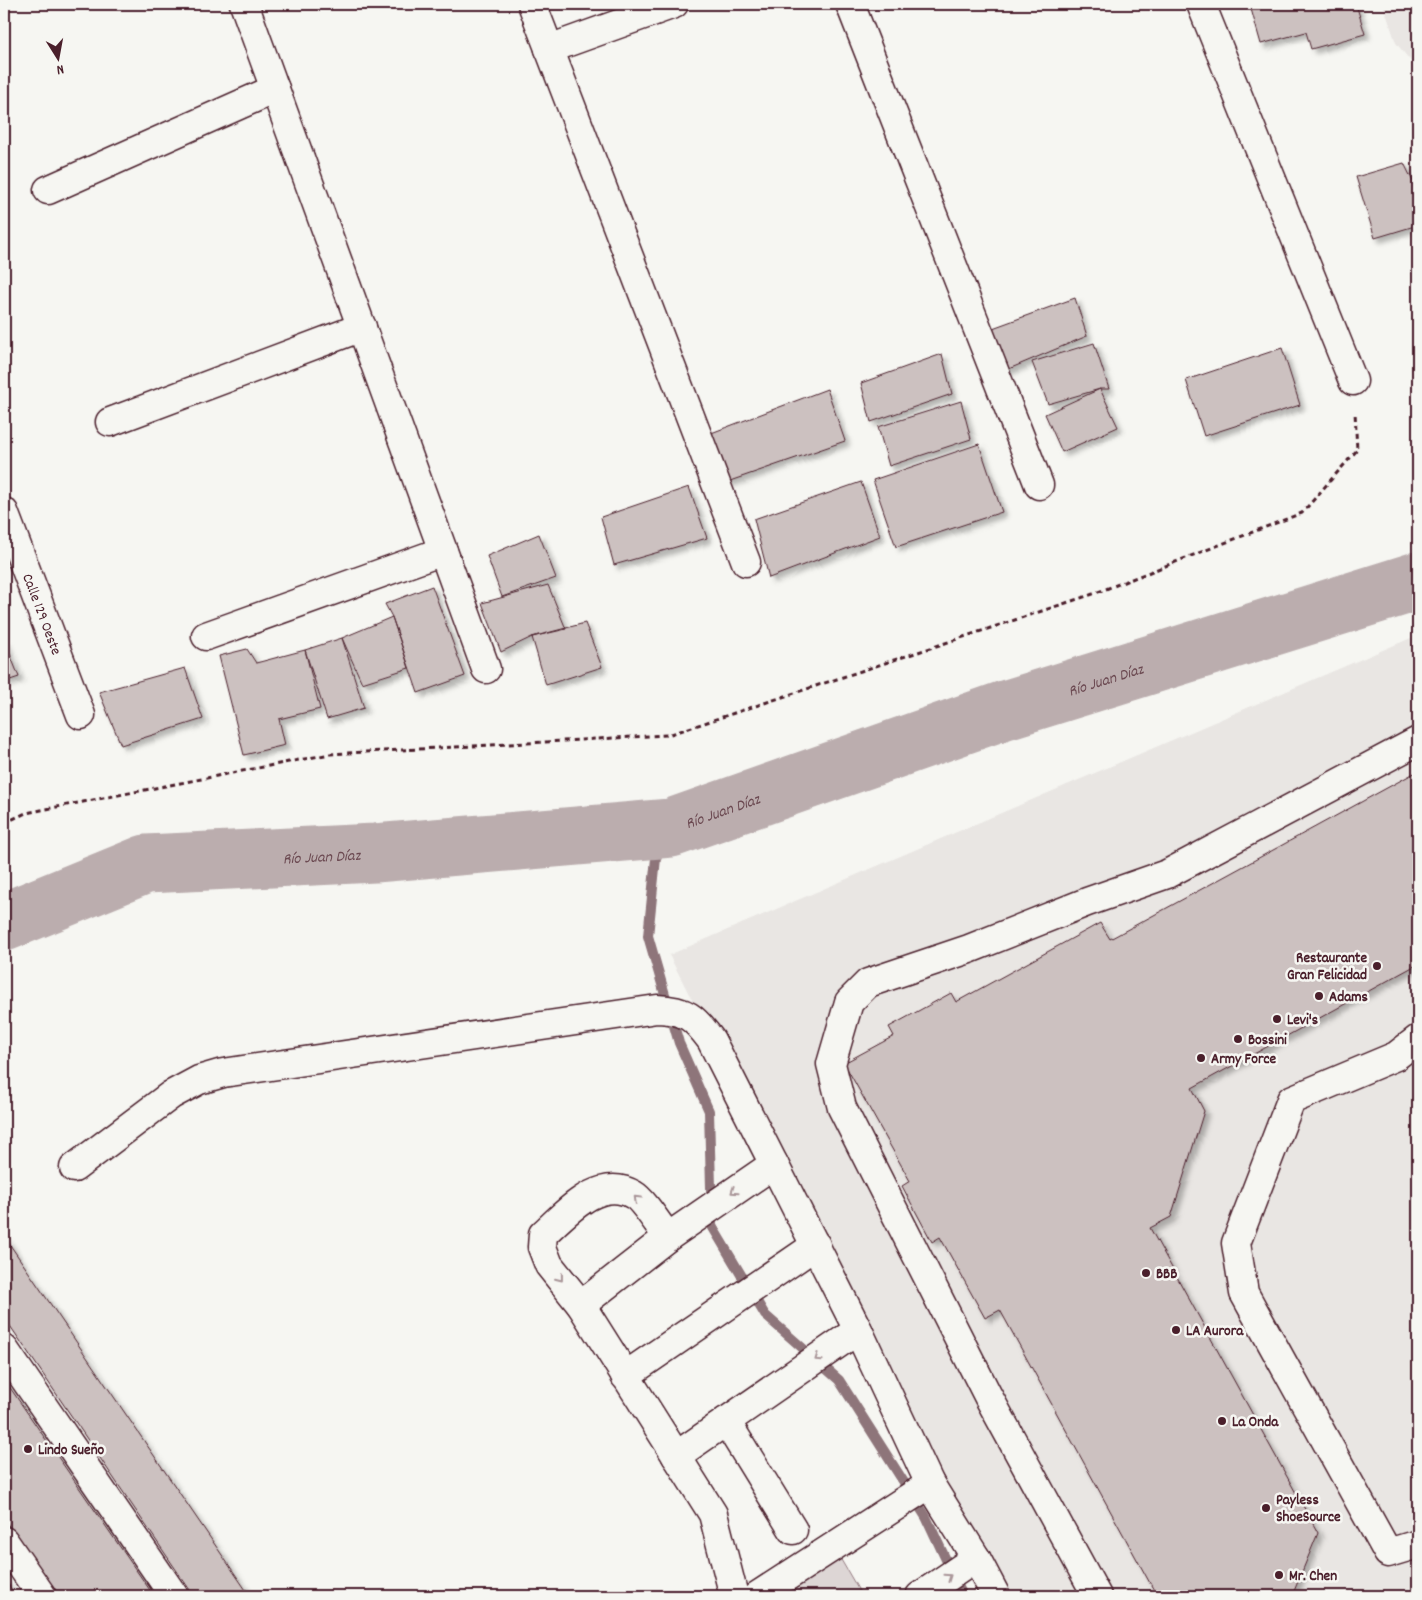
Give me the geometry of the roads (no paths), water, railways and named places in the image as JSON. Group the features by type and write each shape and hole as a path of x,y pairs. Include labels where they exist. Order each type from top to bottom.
{"street":[{"path":"244,4 486,669"},
{"path":"532,4 746,562"},
{"path":"549,49 674,4"},
{"path":"850,4 1039,485"},
{"path":"1201,4 1353,381"},
{"path":"48,190 274,89"},
{"path":"110,422 362,327"},
{"name":"Calle 129 Oeste","path":"4,512 81,715"},
{"path":"206,636 443,551"},
{"path":"1097,1596 988,1396 842,1108 831,1064 849,1002 868,983 969,949 1087,902 1167,874 1418,741"},
{"path":"74,1168 171,1095 199,1080 223,1073 657,1009 674,1009 691,1016 711,1040 858,1330 930,1484 976,1558 996,1596"},
{"path":"1418,1039 1394,1065 1291,1100 1236,1243 1244,1293 1388,1553 1418,1544"},
{"path":"581,1305 668,1237 774,1164"},
{"path":"668,1237 636,1195 622,1189 606,1189 590,1194 563,1215 543,1234 542,1247 549,1265 581,1305 713,1514 734,1596"},
{"path":"625,1376 816,1245"},
{"path":"676,1456 858,1330"},
{"path":"4,1349 174,1596"},
{"path":"726,1421 793,1530"},
{"path":"757,1596 930,1484"},
{"path":"4,1541 42,1596"},
{"path":"920,1596 976,1558"}],"waterway":[{"name":"Río Juan Díaz","path":"4,922 146,864 375,853 671,828 1005,710 1418,581"},
{"path":"659,829 648,936 679,1043 709,1111 712,1226 765,1315 839,1380 926,1517 963,1596"}],"place":[{"name":"Restaurante Gran Felicidad","path":"1377,966"},
{"name":"Adams","path":"1319,996"},
{"name":"Levi's","path":"1277,1019"},
{"name":"Bossini","path":"1238,1039"},
{"name":"Army Force","path":"1201,1058"},
{"name":"BBB","path":"1146,1273"},
{"name":"LA Aurora","path":"1176,1330"},
{"name":"La Onda","path":"1222,1421"},
{"name":"Lindo Sueño","path":"28,1449"},
{"name":"Payless ShoeSource","path":"1266,1508"},
{"name":"Mr. Chen","path":"1279,1575"}]}
